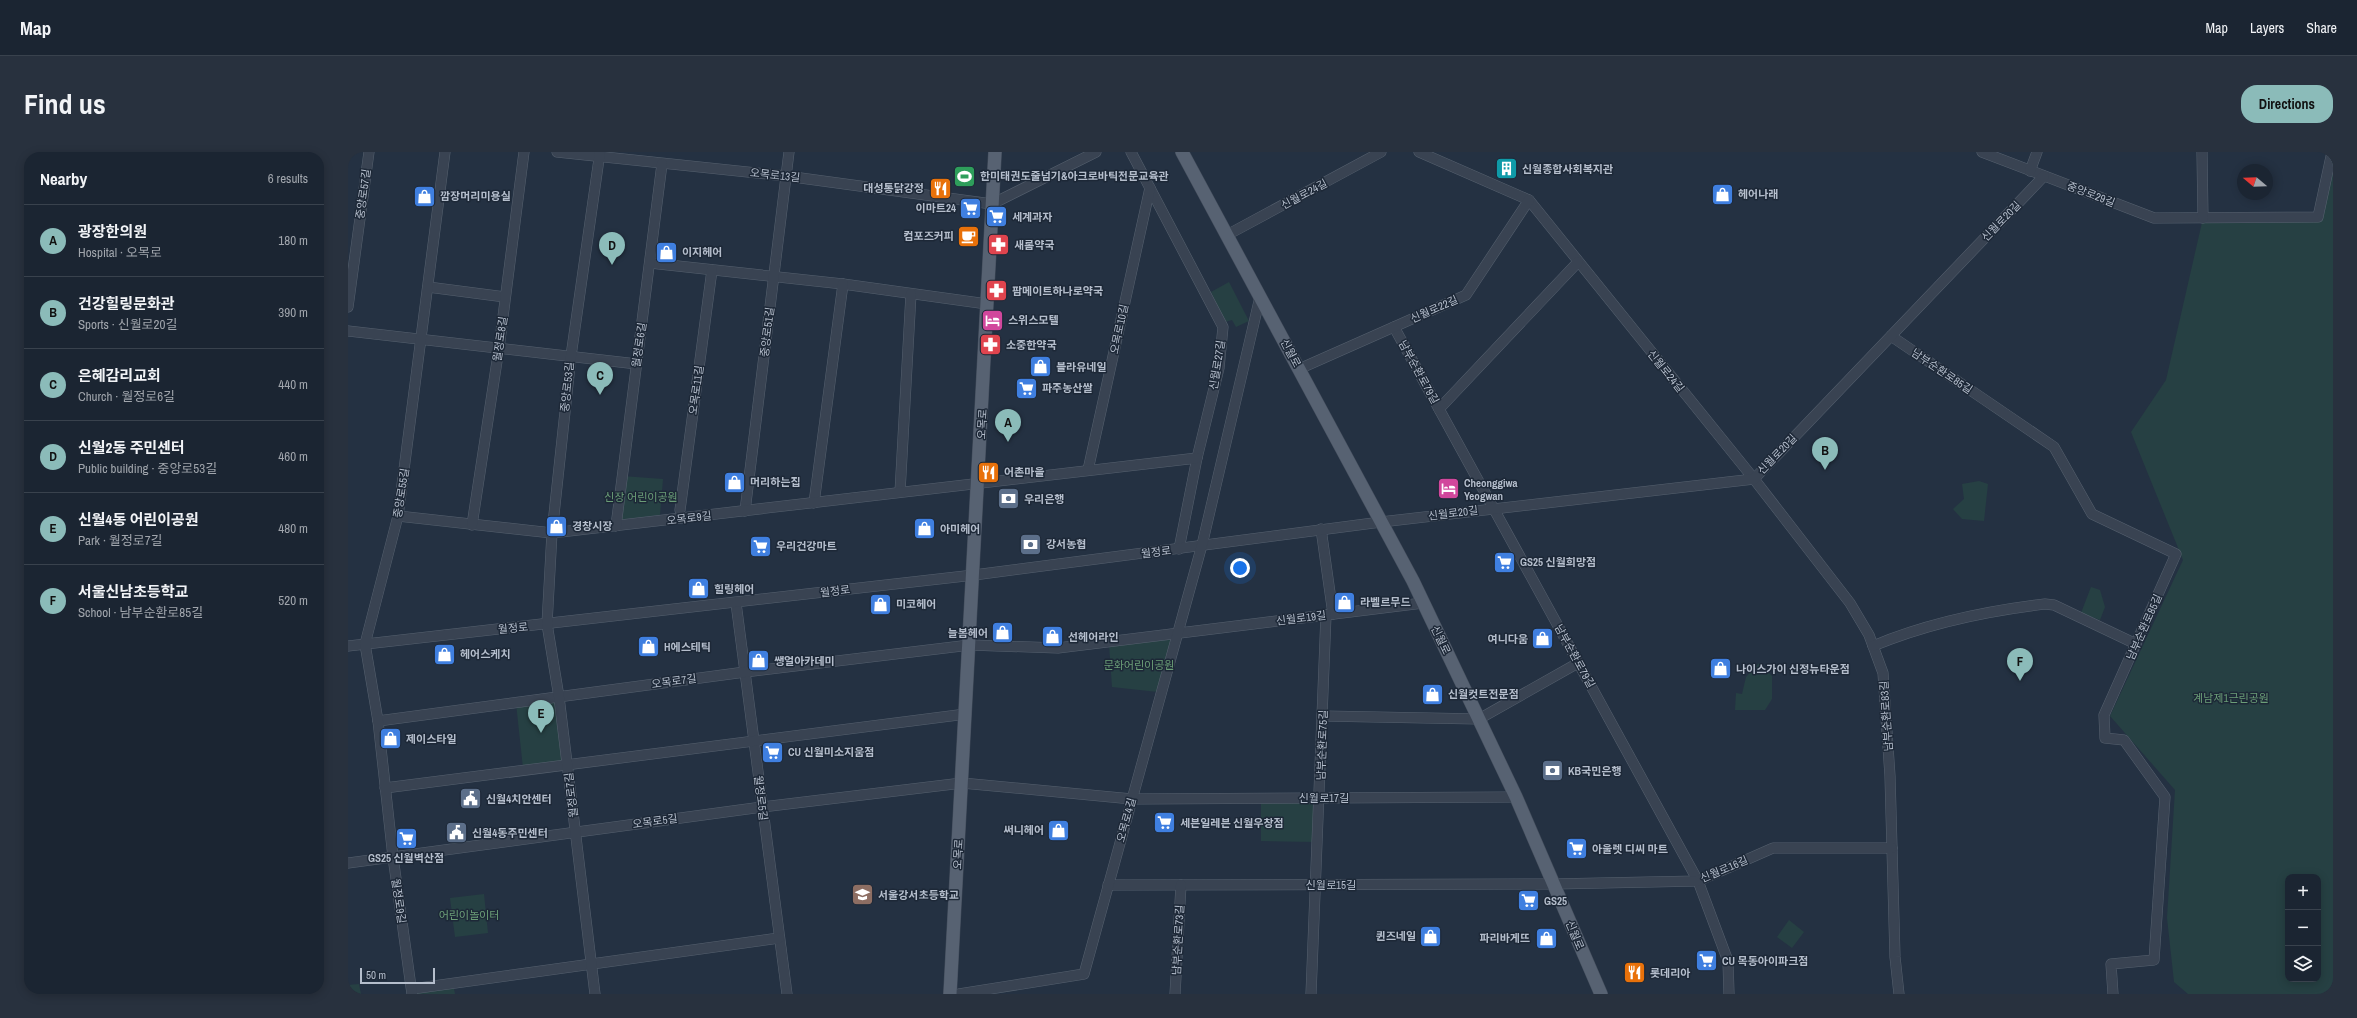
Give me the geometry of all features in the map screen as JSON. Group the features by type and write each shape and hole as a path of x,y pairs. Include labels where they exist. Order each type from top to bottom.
{"main road":[{"name":"오목로","path":"950,994 979,482 995,152"},
{"name":"신월로","path":"1182,152 1299,368 1423,603 1516,797 1601,994"}],"street":[{"name":"중앙로57길","path":"348,307 368,152"},
{"name":"중앙로55길","path":"365,644 398,516 422,340 445,152"},
{"name":"월정로8길","path":"472,524 499,348 524,152"},
{"name":"오목로13길","path":"557,152 599,155 662,164 786,176 992,204"},
{"name":"중앙로51길","path":"745,511 773,277 790,152"},
{"path":"992,204 1096,152"},
{"name":"신월로27길","path":"1131,152 1223,327 1219,368 1197,458 1179,549"},
{"name":"신월로24길","path":"1227,236 1381,152"},
{"name":"신월로24길","path":"1420,152 1529,200 1754,479"},
{"name":"중앙로29길","path":"1982,152 2154,218 2318,217 2332,152"},
{"path":"2030,171 2037,152"},
{"path":"2202,152 2203,218"},
{"name":"중앙로53길","path":"547,624 552,533 571,356 599,155"},
{"name":"월정로6길","path":"616,526 662,164"},
{"name":"신월로20길","path":"1381,522 1754,479 2044,176"},
{"name":"오목로10길","path":"1088,470 1150,188"},
{"name":"신월로22길","path":"1299,368 1466,295 1529,200"},
{"path":"1439,409 1578,262"},
{"path":"650,264 842,284 987,304"},
{"name":"오목로11길","path":"680,510 712,270"},
{"path":"814,503 842,284"},
{"path":"428,287 505,297"},
{"path":"900,492 911,294"},
{"path":"1202,545 1260,297"},
{"name":"남부순환로79길","path":"1394,327 1698,881 1728,961 1730,994"},
{"path":"348,331 637,364"},
{"name":"남부순환로85길","path":"1891,336 2054,447 2092,514 2176,554 2104,715 2104,738 2124,740 2165,797 2154,960 2112,964 2113,994"},
{"path":"979,482 1197,458"},
{"name":"남부순환로83길","path":"1754,479 1850,603 1873,646 1883,673 1892,848 1895,956 1899,994"},
{"name":"오목로9길","path":"398,516 552,533 814,503 979,482"},
{"name":"월정로","path":"348,646 974,575 1381,522"},
{"path":"1321,530 1330,615"},
{"name":"오목로4길","path":"959,994 1084,974 1202,545"},
{"name":"월정로5길","path":"736,602 787,994"},
{"name":"신월로19길","path":"1178,633 1423,603"},
{"path":"1873,646 1919,628 1991,612 2045,604 2054,605 2136,644"},
{"name":"남부순환로75길","path":"1311,994 1323,716 1330,615"},
{"name":"월정로7길","path":"547,624 559,697 595,994"},
{"path":"970,645 1058,648 1178,633"},
{"name":"월정로9길","path":"365,644 378,721 393,857 412,992 591,965"},
{"name":"오목로7길","path":"378,721 744,672 970,645"},
{"path":"1323,716 1479,718 1578,662"},
{"path":"385,788 966,714"},
{"name":"신월로17길","path":"962,783 1132,799 1516,797"},
{"name":"오목로5길","path":"348,863 762,807 962,783"},
{"name":"신월로16길","path":"1553,884 1698,881 1773,848 1892,848"},
{"name":"신월로15길","path":"1108,885 1553,884"},
{"name":"남부순환로73길","path":"1175,994 1181,885"},
{"path":"591,965 779,938"}],"green space":[{"name":"계남제1근린공원","path":"2333,152 2333,994 2188,994 2174,982 2167,918 2175,790 2110,716 2183,560 2131,432 2166,380 2203,218 2318,217"},
{"path":"1229,282 1249,321 1236,327 1232,320 1225,322 1211,292"},
{"name":"신장 어린이공원","path":"622,476 663,479 660,515 617,520"},
{"path":"1979,481 1988,484 1984,521 1962,519 1953,509 1964,499 1962,484"},
{"path":"2091,587 2100,590 2105,607 2100,620 2081,613"},
{"name":"문화어린이공원","path":"1163,635 1172,642 1158,692 1112,687 1109,644"},
{"path":"1759,663 1772,676 1772,699 1765,710 1735,710 1736,693 1742,694 1746,677"},
{"path":"558,698 565,763 523,768 516,703"},
{"path":"1261,799 1318,800 1317,842 1261,841"},
{"name":"어린이놀이터","path":"484,894 488,933 455,937 450,898"},
{"path":"1789,920 1804,932 1792,948 1777,937"},
{"path":"359,984 361,994 348,994 348,985"},
{"path":"453,984 455,994 412,994"}],"place":[{"name":"신월종합사회복지관","path":"1507,169"},
{"name":"한미태권도줄넘기&아크로바틱전문교육관","path":"965,176"},
{"name":"대성통닭강정","path":"940,188"},
{"name":"헤어나래","path":"1722,194"},
{"name":"깜장머리미용실","path":"425,196"},
{"name":"이마트24","path":"971,208"},
{"name":"세계과자","path":"997,217"},
{"name":"컴포즈커피","path":"969,236"},
{"name":"새롬약국","path":"998,245"},
{"name":"이지헤어","path":"666,252"},
{"name":"신월2동 주민센터","path":"612,265"},
{"name":"팜메이트하나로약국","path":"996,291"},
{"name":"스위스모텔","path":"992,320"},
{"name":"소중한약국","path":"991,345"},
{"name":"블라유네일","path":"1041,367"},
{"name":"파주농산쌀","path":"1026,388"},
{"name":"은혜감리교회","path":"600,395"},
{"name":"광장한의원","path":"1008,442"},
{"name":"건강힐링문화관","path":"1825,470"},
{"name":"어촌마을","path":"988,472"},
{"name":"머리하는집","path":"735,482"},
{"name":"Cheonggiwa Yeogwan","path":"1449,489"},
{"name":"우리은행","path":"1009,499"},
{"name":"경창시장","path":"556,526"},
{"name":"아미헤어","path":"924,529"},
{"name":"강서농협","path":"1030,544"},
{"name":"우리건강마트","path":"761,546"},
{"name":"GS25 신월희망점","path":"1504,562"},
{"name":"힐링헤어","path":"698,589"},
{"name":"라벨르무드","path":"1345,602"},
{"name":"미코헤어","path":"881,604"},
{"name":"늘봄헤어","path":"1003,633"},
{"name":"선헤어라인","path":"1053,637"},
{"name":"여니다움","path":"1543,639"},
{"name":"H에스테틱","path":"648,647"},
{"name":"헤어스케치","path":"445,654"},
{"name":"쌩얼아카데미","path":"758,661"},
{"name":"나이스가이 신정뉴타운점","path":"1721,669"},
{"name":"서울신남초등학교","path":"2020,681"},
{"name":"신월컷트전문점","path":"1432,694"},
{"name":"신월4동 어린이공원","path":"541,733"},
{"name":"제이스타일","path":"390,739"},
{"name":"CU 신월미소지움점","path":"773,752"},
{"name":"KB국민은행","path":"1553,771"},
{"name":"신월4치안센터","path":"471,799"},
{"name":"세븐일레븐 신월우창점","path":"1164,823"},
{"name":"써니헤어","path":"1059,830"},
{"name":"신월4동주민센터","path":"457,833"},
{"name":"GS25 신월벽산점","path":"406,838"},
{"name":"아울렛 디씨 마트","path":"1576,849"},
{"name":"서울강서초등학교","path":"862,895"},
{"name":"GS25","path":"1528,901"},
{"name":"퀸즈네일","path":"1431,936"},
{"name":"파리바게뜨","path":"1546,938"},
{"name":"CU 목동아이파크점","path":"1707,961"},
{"name":"롯데리아","path":"1634,973"}]}
